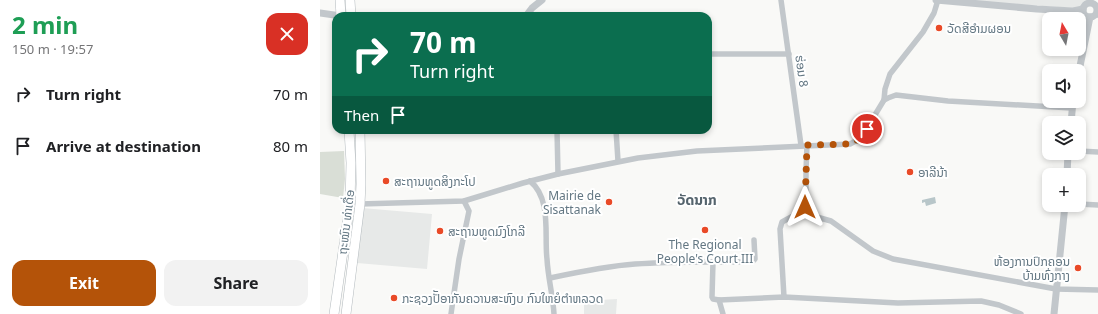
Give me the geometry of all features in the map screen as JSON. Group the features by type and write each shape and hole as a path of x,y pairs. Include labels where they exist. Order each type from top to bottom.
{"main road":[{"path":"340,0 341,12"},
{"path":"350,0 351,12"},
{"name":"ຖະໝົນ ທ່າເດື່ອ","path":"334,314 350,203 351,178 349,134"},
{"name":"ຖະໝົນ ທ່າເດື່ອ","path":"346,314 360,204 360,134"},
{"path":"350,203 360,204"},
{"path":"342,261 352,263"}],"street":[{"path":"529,12 542,0"},
{"name":"ຮ່ອມ 8","path":"781,0 804,145 806,171 806,214"},
{"path":"360,204 464,201 530,181 618,161 697,151 850,144 861,138 884,100 884,89 890,74 926,28 934,13 937,0 1073,11 1083,9 1086,4 1093,2 1097,8 1081,64"},
{"path":"1083,9 1086,16 1095,15"},
{"path":"320,13 332,15"},
{"path":"712,54 789,54"},
{"path":"884,100 896,95 948,101 1042,103"},
{"path":"557,134 558,174"},
{"path":"616,134 618,161"},
{"path":"1086,151 1098,152"},
{"path":"530,181 537,188 542,199 545,217 546,259 550,278 554,314"},
{"path":"451,314 459,259 469,211 464,201"},
{"path":"1086,204 1098,205"},
{"path":"1054,314 1063,212"},
{"path":"784,297 780,229 782,222 792,216 806,214 831,222 873,251 893,259 1056,289 1098,290"},
{"path":"550,278 596,269 634,264 695,261 753,261 755,258 754,240"},
{"path":"713,262 713,299 784,297 898,304 981,301 999,304 1021,314"},
{"path":"719,300 723,314"}],"shaded area":[{"path":"953,0 1092,0 1084,3 1081,7 1074,8"},
{"path":"344,151 345,179 343,198 320,194 320,152"},
{"path":"935,197 936,203 926,206 925,202 922,203 922,200"},
{"path":"362,208 432,214 427,269 357,263"},
{"path":"617,299 616,314 584,314 584,301"}],"place":[{"name":"ວັດສີອຳມຜອນ","path":"939,28"},
{"name":"ອາລີນ້າ","path":"910,172"},
{"name":"ສະຖານທູດສິງກະໂປ","path":"386,181"},
{"name":"Mairie de Sisattanak","path":"609,202"},
{"name":"The Regional People's Court III","path":"705,230"},
{"name":"ສະຖານທູດມົງໂກລີ","path":"440,231"},
{"name":"ຫ້ອງການປົກຄອນ ບ້າມທົ່ງກາງ","path":"1078,268"},
{"name":"ກະຊວງປັັອາກັນຄວານສະຫົງບ ກົນໃຫຍໍຕຳຫລວດ","path":"394,298"}],"district":[{"name":"ວັດນາກ","path":"697,199"}],"route":[{"path":"805,207 807,145 850,144 861,138 867,129"}]}
